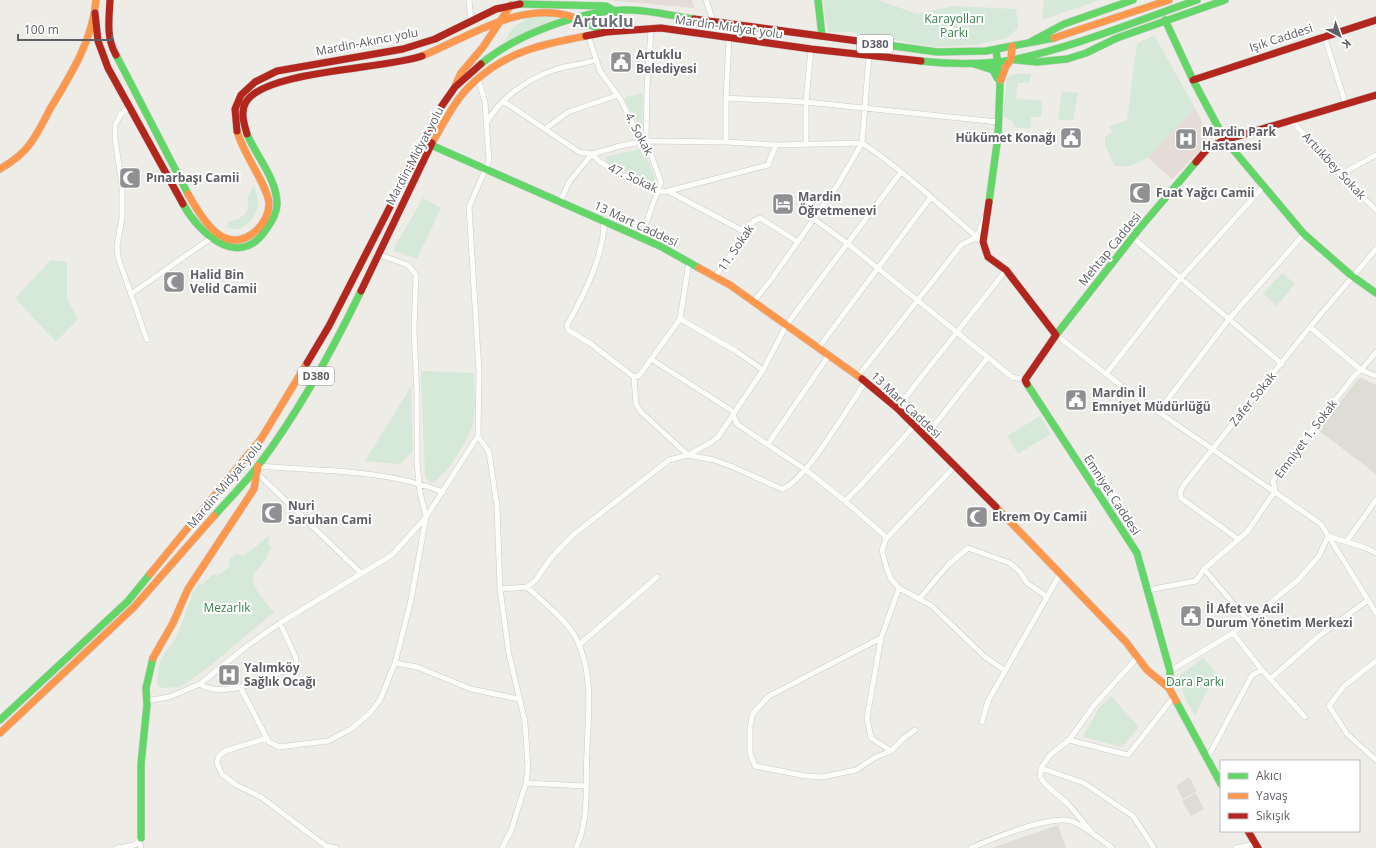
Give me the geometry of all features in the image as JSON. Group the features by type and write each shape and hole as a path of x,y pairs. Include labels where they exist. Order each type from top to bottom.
{"main road":[{"path":"0,169 18,157 35,137 80,55 95,13 96,0"},
{"name":"Mardin-Akıncı yolu","path":"110,0 109,36 111,47 190,195 204,217 220,235 234,241 247,237 258,229 266,219 269,208 267,193 239,142 234,119 238,101 246,88 259,78 277,71 403,49 435,39 496,9 513,3 609,8"},
{"path":"818,0 822,36"},
{"path":"1027,44 1064,24 1133,0"},
{"name":"Mardin-Midyat yolu","path":"0,720 128,601 261,439 329,326 441,107 454,87 487,58 518,40 576,18 609,8 937,52 986,51 1027,44 1072,33 1169,0"},
{"name":"Mardin-Midyat yolu","path":"0,733 134,607 258,466 317,374 340,334 377,254 431,145 452,109 478,78 504,59 541,44 606,32 661,28 812,49 930,62 984,62 1011,60 1071,44 1196,0"},
{"path":"1011,60 1037,62 1067,59 1165,20 1225,0"},
{"path":"454,87 461,73 513,3"},
{"path":"606,32 614,22 615,16 609,8"},
{"name":"Mardin-Akıncı yolu","path":"95,13 98,41 108,68 128,108 191,219 211,238 221,244 235,248 247,246 257,240 267,230 274,218 277,202 276,188 267,170 251,146 244,126 243,108 250,96 270,85 312,75 416,58 503,18 549,12 576,18 606,32"},
{"path":"1165,20 1193,80 1225,140 1304,234 1352,276 1376,293"},
{"name":"Işık Caddesi","path":"1193,80 1324,35 1376,20"},
{"path":"1000,84 1006,66 1011,60 1012,46"},
{"path":"996,49 996,60 1000,84 998,136 984,242 988,257 1006,270 1055,333 1025,380"},
{"path":"964,61 993,70 1000,84"},
{"name":"Mehtap Caddesi","path":"1055,333 1132,237 1208,148 1225,140 1376,95"},
{"name":"13 Mart Caddesi","path":"431,145 560,202 604,219 689,262 730,285 787,324 828,355 859,375 897,408 924,437 1017,528 1126,642 1147,670 1169,688 1173,698 1220,782"},
{"name":"Emniyet Caddesi","path":"1025,380 1137,553 1170,671 1169,688"},
{"path":"140,840 141,764 146,688 151,662 173,623 188,589 254,489 258,474 258,466"},
{"path":"1249,832 1257,846"}],"street":[{"path":"469,0 471,21"},
{"path":"706,0 713,21"},
{"path":"644,142 651,29"},
{"path":"1324,35 1346,105"},
{"name":"4. Sokak","path":"588,36 595,60 607,82 618,95 649,149 661,182 659,192 641,237"},
{"path":"726,142 726,98 729,38"},
{"path":"806,144 806,102 812,49"},
{"path":"754,301 837,186 862,143 869,56"},
{"path":"487,123 494,110 503,101 520,87 537,77 554,70 595,60"},
{"path":"146,701 169,697 200,684 247,646 280,623 392,555 426,517 478,436 479,371 469,207 489,161 485,102 478,78"},
{"path":"545,129 568,112 618,95"},
{"path":"726,98 806,102 998,122"},
{"name":"47. Sokak","path":"503,101 579,152 592,154 600,162 618,173 659,192 668,191 747,233"},
{"path":"128,108 121,114 115,125 115,139 122,185 122,218 117,246 118,257 147,340"},
{"name":"Artukbey Sokak","path":"1292,121 1340,175 1376,210"},
{"path":"560,202 569,182 592,154 644,142 726,142 776,145 862,143 901,172 977,237 986,251"},
{"path":"668,191 768,165 776,145"},
{"path":"1340,175 1376,155"},
{"path":"500,589 527,588 536,580 550,559 572,534 669,460 688,455 718,437 763,370 787,324 901,172"},
{"path":"1106,374 1180,279 1263,187"},
{"path":"819,347 931,197"},
{"path":"859,375 961,245 977,237 988,208"},
{"name":"11. Sokak","path":"715,277 747,233 754,220 760,218 798,242"},
{"path":"604,219 604,230 594,267 588,285 567,325 568,330 591,344 634,377 636,404 641,412 688,455 727,465 782,489 789,487 806,470 866,381"},
{"path":"814,219 848,244 877,269 1012,376 1025,380"},
{"path":"1158,412 1229,319 1304,234"},
{"path":"1132,237 1282,364"},
{"path":"131,294 211,238"},
{"name":"Zafer Sokak","path":"1238,539 1181,498 1180,493 1183,486 1282,364 1310,327 1376,248"},
{"path":"240,687 269,742 279,747 328,741 351,729 369,714 380,700 395,663 411,600 426,517 419,483 417,463 417,395 414,330 416,276 408,265 377,254"},
{"path":"634,377 639,376 680,319 689,262"},
{"path":"897,408 1006,270"},
{"path":"680,319 736,351 763,370"},
{"path":"1310,327 1361,370 1376,376"},
{"path":"1055,333 1106,374 1158,412 1321,524 1376,613"},
{"name":"Emniyet 1. Sokak","path":"1148,590 1196,580 1204,569 1247,532 1275,491 1273,480 1354,376 1376,352"},
{"path":"768,444 828,355"},
{"path":"924,437 988,357"},
{"path":"651,359 734,413 737,424 806,470 844,501 886,539"},
{"path":"844,501 862,484 914,426"},
{"path":"478,436 488,452 497,506 500,589 508,654 525,722 528,768 526,783 511,831 502,848"},
{"path":"258,466 386,476 419,483 443,492"},
{"path":"955,466 886,539 882,550 891,579 900,588 932,606 984,656 1004,670"},
{"path":"258,474 361,573"},
{"path":"1346,542 1376,500"},
{"path":"1328,536 1366,548 1376,553"},
{"path":"1170,671 1233,633 1298,580 1320,556 1328,536"},
{"path":"920,598 948,565 968,548 1010,563 1020,572 1026,583 1046,596"},
{"path":"1204,569 1248,621"},
{"path":"982,722 988,701 1004,670 1022,643 1046,596 1060,574"},
{"path":"579,645 657,578"},
{"path":"527,588 556,614 577,639 585,660 590,697 586,786 584,821 576,848"},
{"path":"891,751 871,738 868,718 881,638 900,588"},
{"path":"1270,679 1319,636 1368,600"},
{"path":"200,684 204,687 220,689 253,685 286,670 296,663 296,658 280,623"},
{"path":"1233,633 1262,670 1306,717"},
{"path":"881,638 769,696 754,713 750,727 750,752 755,766 806,776 822,776 856,770 874,758 891,751 904,738 915,730"},
{"path":"1095,836 1068,804 1046,785 1040,777 1041,768 1050,755 1069,740 1094,704 1137,658"},
{"path":"1376,661 1344,686 1329,706 1347,734 1376,760"},
{"path":"395,663 417,667 471,690 519,699"},
{"path":"1207,759 1252,675 1262,670"},
{"path":"1069,740 1128,755 1173,698"},
{"path":"267,738 225,751 219,756 217,763 222,774 236,785 261,797 326,846 336,848"},
{"path":"1041,768 1084,783 1133,816 1154,848"},
{"path":"526,783 586,786"},
{"path":"971,848 1039,823 1063,819 1072,822 1112,848"},
{"path":"117,848 135,845 140,840"},
{"path":"140,840 141,848"},
{"path":"1236,848 1257,846"}],"shaded area":[{"path":"605,0 692,0 694,8"},
{"name":"Mardin Park Hastanesi","path":"1195,108 1208,134 1206,145 1172,179 1148,158"},
{"path":"1362,378 1376,385 1376,474 1318,430 1358,379"},
{"path":"1189,777 1197,791 1183,799 1176,786"},
{"path":"1196,793 1204,809 1191,816 1182,801"},
{"path":"1058,825 1066,848 992,848"}],"green space":[{"name":"Karayolları Parkı","path":"823,0 878,0 917,14 953,6 1016,9 1018,28 1007,38 975,45 933,47 851,32 829,32"},
{"path":"1044,0 1100,0 1042,20"},
{"path":"532,17 550,17 560,19 540,25 505,42 512,29 523,21"},
{"path":"1154,35 1195,108 1148,158 1129,166 1115,166 1105,145 1105,136 1113,132 1109,127 1127,120 1137,44"},
{"path":"1017,74 1031,74 1029,83 1018,83 1016,98 1042,101 1041,117 1031,117 1030,129 1015,127 1012,121 1003,116 1008,76"},
{"path":"1062,92 1078,93 1073,120 1058,120"},
{"path":"642,93 641,128 624,100 626,97"},
{"path":"643,148 657,183 655,184 606,163 605,157"},
{"path":"254,185 258,204 255,215 242,227 232,229 227,227 228,222 238,219 245,214 248,208 248,197"},
{"path":"423,198 441,208 417,259 393,250"},
{"path":"51,260 67,262 67,299 78,319 56,342 15,298"},
{"path":"1282,273 1295,284 1277,306 1263,294"},
{"path":"421,371 474,373 475,398 471,430 451,464 433,483 429,482 425,476"},
{"path":"411,387 413,451 400,464 365,461"},
{"path":"1040,416 1051,434 1018,454 1007,436"},
{"name":"Mezarlık","path":"270,535 268,544 271,548 266,559 253,575 253,580 260,595 274,612 210,666 189,681 179,687 160,688 157,684 159,665 163,656 177,636 193,592 200,583 202,585 213,574 217,576 229,567 230,559 237,554 244,556"},
{"name":"Dara Parkı","path":"1203,658 1216,673 1195,715 1186,701 1179,678 1180,675"},
{"path":"1111,696 1139,727 1122,747 1083,737 1098,709"}],"traffic: fast":[{"path":"818,0 822,36"},
{"path":"1032,41 1064,24 1133,0"},
{"path":"921,61 966,64 991,63 1036,55 1082,41 1197,0"},
{"path":"1016,60 1037,62 1067,59 1086,53 1117,38 1225,0"},
{"path":"520,4 606,6 613,10 614,19 606,32 573,17"},
{"path":"481,64 495,53 530,34 549,26 588,15 607,11 633,10 694,19"},
{"path":"1165,20 1193,80 1225,140 1304,234 1352,276 1376,293"},
{"path":"858,41 937,52 986,51 1054,38"},
{"path":"989,202 998,136 1000,84 996,49"},
{"path":"116,55 188,194"},
{"path":"974,64 993,70 997,78"},
{"path":"183,204 198,226 208,235 220,243 231,247 243,247 254,242 265,231 275,215 277,204 276,195 270,177 247,134"},
{"path":"431,145 660,246 699,268"},
{"path":"1056,335 1139,229 1196,162"},
{"path":"214,516 253,472 301,403 361,291"},
{"path":"1027,384 1137,553 1170,671 1169,688"},
{"path":"0,720 128,601 150,574"},
{"path":"141,838 141,764 147,705 146,688 153,658"},
{"path":"1176,701 1220,782"}],"traffic: slow":[{"path":"0,169 24,152 30,144 73,71 90,29 96,0"},
{"path":"1054,38 1169,0"},
{"path":"456,84 461,73 483,47 511,5"},
{"path":"422,56 476,31 514,17 534,13 553,13 573,17"},
{"path":"432,143 461,96 486,72 499,63 526,50 555,42 586,36"},
{"path":"1001,80 1006,66 1011,60 1012,46"},
{"path":"188,194 208,224 225,238 235,240 245,238 257,230 262,224 268,211 269,203 267,195 260,178 244,149 237,131"},
{"path":"699,268 730,285 862,379"},
{"path":"150,574 261,439 307,363"},
{"path":"153,658 173,623 188,589 254,489 258,466"},
{"path":"996,507 1126,642 1147,670 1169,688 1176,701"},
{"path":"0,733 134,607 214,516"}],"traffic: jam":[{"path":"110,0 109,35 116,55"},
{"path":"237,131 235,109 241,95 255,82 277,71 403,49 435,39 496,9 520,4"},
{"path":"95,13 98,41 108,68 183,204"},
{"path":"694,19 858,41"},
{"path":"1193,80 1376,20"},
{"path":"586,36 606,32 661,28 811,49 921,61"},
{"path":"247,134 243,118 243,109 246,102 258,91 277,83 301,77 422,56"},
{"path":"307,363 329,326 441,107 455,87 481,64"},
{"path":"1196,162 1208,148 1225,140 1376,95"},
{"path":"361,291 432,143"},
{"path":"989,202 983,242 988,257 1006,270 1056,335 1025,380 1027,384"},
{"path":"862,379 897,408 996,507"},
{"path":"1249,832 1258,848"}],"place":[{"name":"Artuklu Belediyesi","path":"621,62"},
{"name":"Hükümet Konağı","path":"1071,138"},
{"name":"Mardin Park Hastanesi","path":"1186,139"},
{"name":"Pınarbaşı Camii","path":"130,178"},
{"name":"Fuat Yağcı Camii","path":"1140,193"},
{"name":"Mardin Öğretmenevi","path":"783,204"},
{"name":"Halid Bin Velid Camii","path":"174,282"},
{"name":"Mardin İl Emniyet Müdürlüğü","path":"1076,400"},
{"name":"Nuri Saruhan Cami","path":"272,513"},
{"name":"Ekrem Oy Camii","path":"977,517"},
{"name":"İl Afet ve Acil Durum Yönetim Merkezi","path":"1191,616"},
{"name":"Yalımköy Sağlık Ocağı","path":"229,675"}],"district":[{"name":"Artuklu","path":"603,21"}]}
